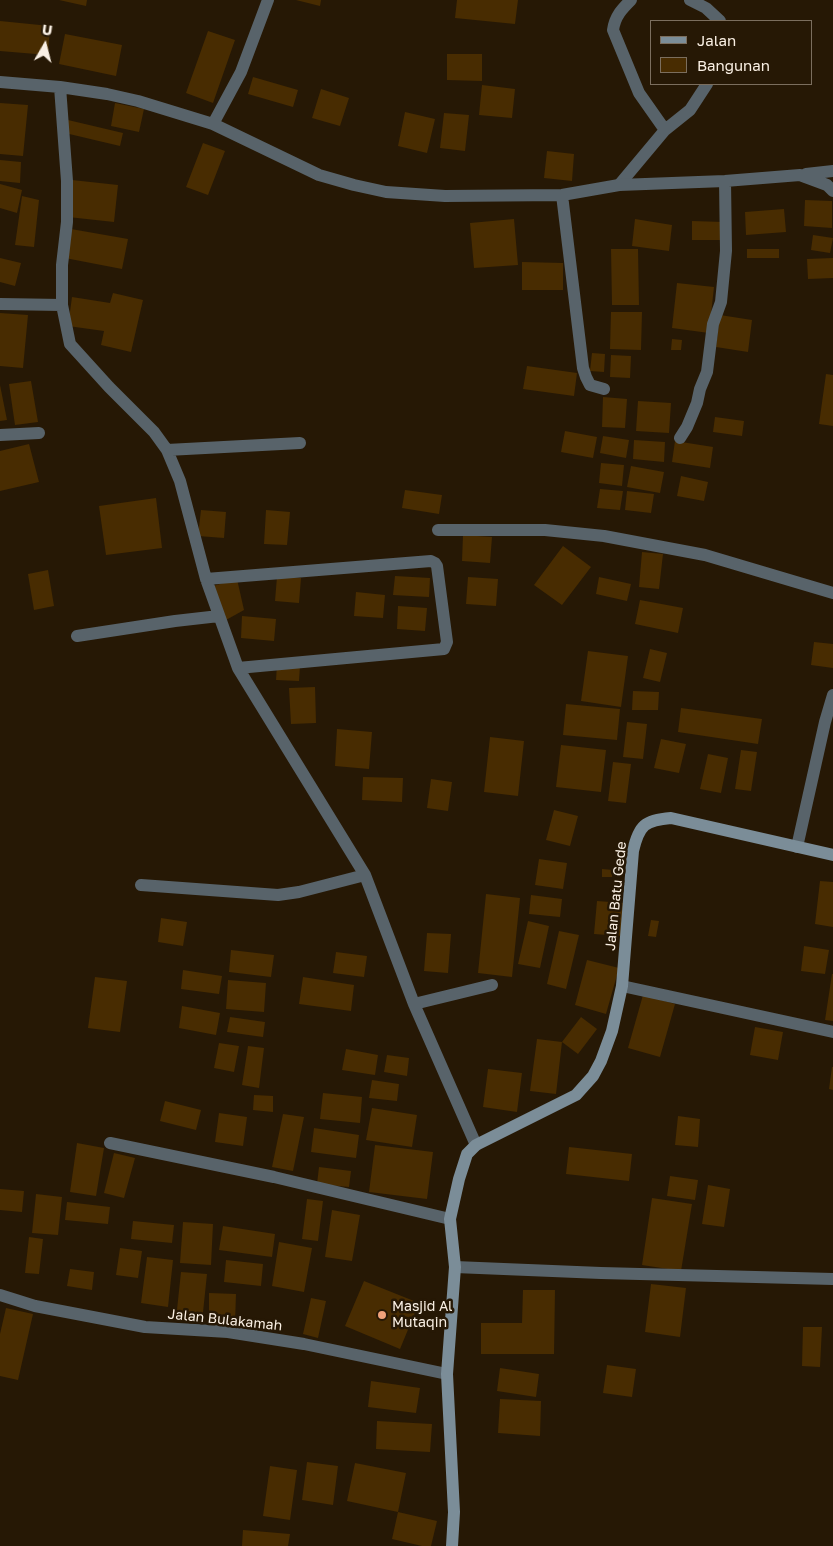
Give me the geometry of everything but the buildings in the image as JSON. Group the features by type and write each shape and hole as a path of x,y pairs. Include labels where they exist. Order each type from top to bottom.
{"street":[{"path":"213,124 241,72 268,0"},
{"path":"631,0 614,20 613,30 639,93 665,130"},
{"path":"690,0 706,8 719,20"},
{"path":"0,82 60,87 138,101 213,124 319,175 386,192 418,195 562,195 619,185 725,181 800,175 833,170"},
{"path":"619,185 665,130 690,110 706,85"},
{"path":"60,87 67,180 67,222 62,265 62,305 70,344 154,432 168,450 180,481 206,579 238,668 365,875 414,1004 476,1145 467,1154 450,1219 456,1267 446,1374 454,1512 452,1546"},
{"path":"800,175 827,185 833,191"},
{"path":"680,438 697,403 707,372 713,324 721,302 726,251 725,181"},
{"path":"562,195 583,368 590,386 604,389"},
{"path":"0,304 62,305"},
{"path":"0,435 39,433"},
{"path":"168,450 300,443"},
{"path":"438,530 545,530 604,536 705,555 833,593"},
{"path":"206,579 431,561 437,566 448,642 444,649 238,668"},
{"path":"78,636 175,620 219,616"},
{"path":"797,847 825,722 833,695"},
{"name":"Jalan Batu Gede","path":"476,1145 576,1095 593,1076 601,1061 612,1031 622,986 633,851 638,835 647,822 657,819 681,819 833,855"},
{"path":"141,885 278,895 299,892 365,875"},
{"path":"414,1004 492,985"},
{"path":"622,986 833,1032"},
{"path":"110,1143 265,1175 450,1219"},
{"path":"456,1267 833,1279"},
{"name":"Jalan Bulakamah","path":"0,1295 35,1306 145,1326 228,1332 304,1344 446,1374"}],"place":[{"name":"Masjid Al Mutaqin","path":"382,1315"}]}
